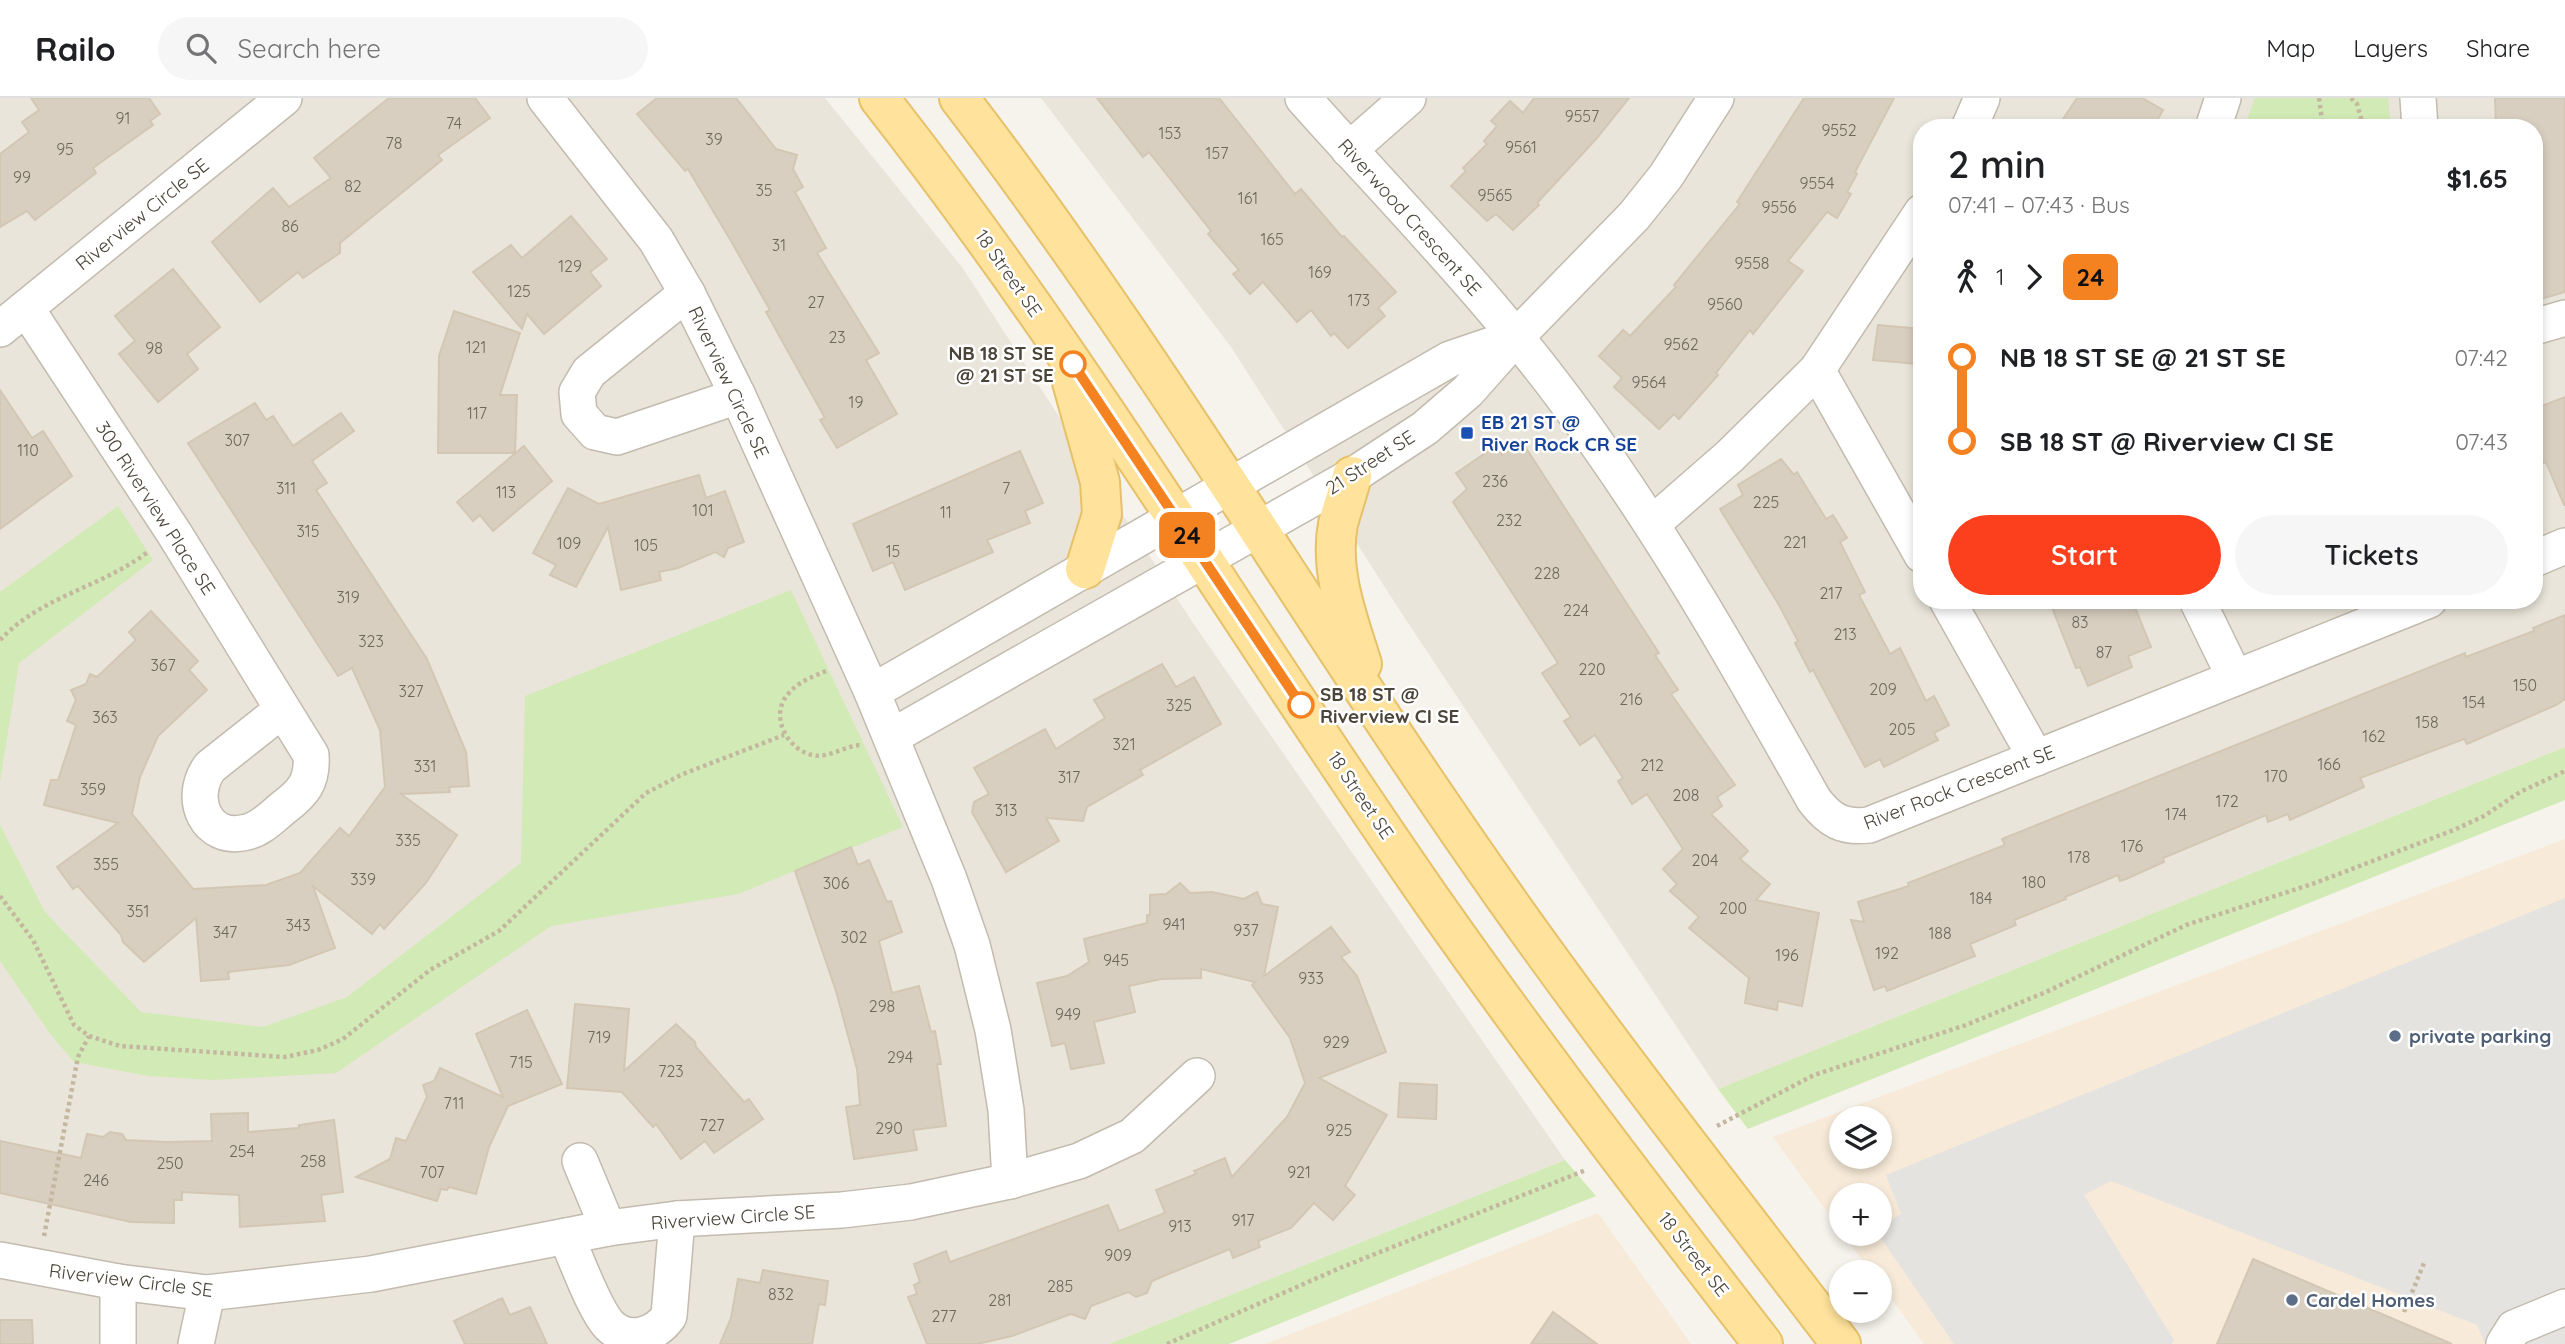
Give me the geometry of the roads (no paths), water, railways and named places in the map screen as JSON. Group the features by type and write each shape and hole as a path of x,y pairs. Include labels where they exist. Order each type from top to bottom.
{"main road":[{"name":"18 Street SE","path":"879,98 953,193 1061,347 1432,900 1619,1158 1763,1344"},
{"path":"959,98 1016,172 1230,485 1505,897 1841,1344"},
{"path":"1061,347 1100,482 1102,514 1085,569"},
{"path":"1352,476 1338,525 1336,566 1343,603 1374,703"}],"street":[{"name":"Riverview Circle SE","path":"13,318 284,98"},
{"name":"Riverview Circle SE","path":"0,1260 118,1282 207,1293 370,1274 608,1228 677,1219 856,1209 911,1202 1010,1181 1006,1110 1000,1070 972,945 949,879 872,692 738,396 687,293 656,240 545,98"},
{"name":"Riverwood Crescent SE","path":"1303,98 1432,237 1516,337"},
{"path":"1349,150 1408,98"},
{"name":"21 Street SE","path":"1204,561 1352,476 1425,428 1468,391 1516,337 1634,216 1666,176 1716,98"},
{"path":"1973,119 1982,98"},
{"path":"2216,119 2223,98"},
{"path":"2418,98 2419,119"},
{"path":"1652,524 1730,456 1817,370 1913,226"},
{"path":"687,293 589,372 577,392 579,414 594,432 617,437 738,396"},
{"name":"300 Riverview Place SE","path":"13,318 174,533 282,710"},
{"path":"2543,324 2565,318"},
{"name":"21 Street SE","path":"1175,517 1451,359 1516,337"},
{"name":"River Rock Crescent SE","path":"1516,337 1606,456 1652,524 1718,629 1814,800 1825,814 1839,824 1869,825 2407,609"},
{"path":"1817,370 1913,539"},
{"path":"872,692 1175,517"},
{"path":"2543,555 2565,546"},
{"path":"891,737 1204,561"},
{"path":"1952,609 2036,758"},
{"path":"2201,609 2235,678"},
{"path":"1010,1181 1079,1161 1132,1136 1197,1076"},
{"path":"580,1161 608,1228"},
{"path":"566,1236 607,1324 623,1335 643,1337 653,1333 669,1316 677,1219"},
{"path":"118,1282 118,1344"},
{"path":"196,1344 207,1293"},
{"path":"2504,1344 2514,1328 2565,1307"}],"place":[{"name":"NB 18 ST SE @ 21 ST SE","path":"1073,364"},
{"name":"EB 21 ST @ River Rock CR SE","path":"1467,433"},
{"name":"SB 18 ST @ Riverview CI SE","path":"1301,705"},
{"name":"private parking","path":"2395,1036"},
{"name":"Cardel Homes","path":"2292,1300"}]}
